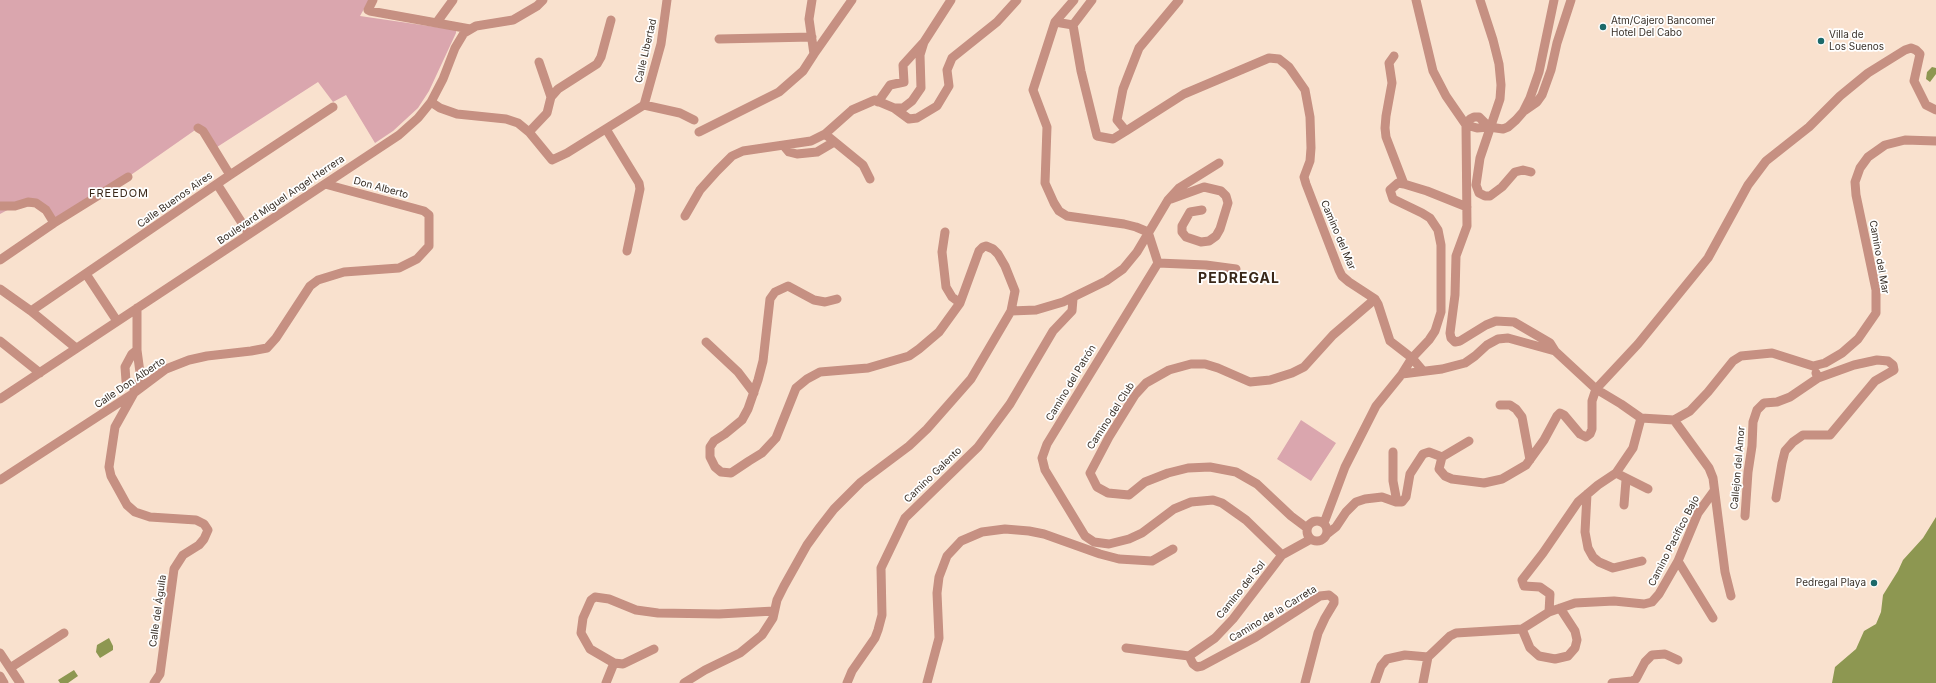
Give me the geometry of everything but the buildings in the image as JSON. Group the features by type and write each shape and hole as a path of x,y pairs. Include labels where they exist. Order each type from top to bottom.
{"street":[{"path":"373,0 368,10 470,29 482,25 504,23 513,20 537,6 543,0"},
{"path":"437,22 453,0"},
{"name":"Calle Libertad","path":"644,105 661,44 667,0"},
{"path":"812,0 809,19 814,54"},
{"path":"699,132 779,92 803,71 852,0"},
{"path":"878,102 890,86 904,82 903,65 924,42 951,0"},
{"path":"685,216 700,190 724,162 732,156 754,149 805,143 825,134 852,110 876,100 894,108 909,119 917,118 937,106 949,86 948,70 952,58 997,22 1017,0"},
{"path":"1074,0 1055,22 1033,90 1046,127 1044,183 1059,211 1067,216 1130,225 1148,232"},
{"path":"1055,22 1073,25 1092,0"},
{"path":"1126,131 1117,120 1123,89 1140,48 1179,0"},
{"path":"1416,0 1433,71 1446,96 1466,125 1467,226 1456,256 1456,296 1450,333 1451,338 1455,342 1460,341 1496,321 1514,322 1550,342 1555,351 1596,389 1641,418 1674,420 1690,411 1733,362 1741,356 1772,353 1813,366 1818,378"},
{"path":"1480,0 1499,64 1501,85 1500,98 1489,127 1476,178 1476,185 1480,193 1485,196 1490,196 1502,187 1515,172 1523,170 1531,172"},
{"path":"1523,112 1539,72 1554,0"},
{"path":"1466,125 1477,128 1489,127 1503,129 1508,127 1523,112 1537,102 1542,95 1551,70 1557,43 1571,0"},
{"path":"529,132 547,113 551,97 558,90 600,61 610,20"},
{"name":"Camino del Mar","path":"1073,25 1081,71 1097,136 1113,138 1184,94 1269,58 1280,59 1289,67 1305,90 1310,117 1311,148 1310,161 1304,177 1306,184 1342,276 1375,299"},
{"name":"Boulevard Miguel Angel Herrera","path":"0,399 399,135 418,118 431,102 443,79 459,41 470,29"},
{"path":"719,39 812,38"},
{"path":"894,108 903,108 912,101 921,88 920,54 924,42"},
{"path":"1469,441 1442,457 1439,466 1445,476 1465,482 1484,483 1493,482 1516,472 1530,460 1560,414 1564,414 1580,434 1586,437 1590,434 1592,428 1592,401 1596,389 1638,344 1708,258 1748,185 1766,161 1809,127 1840,96 1868,73 1905,50 1911,48 1920,54 1914,81 1926,105 1936,110"},
{"path":"1394,56 1389,63 1392,83 1385,128 1386,137 1404,184"},
{"path":"539,62 551,97"},
{"path":"431,102 440,108 458,114 506,119 518,123 529,132 552,160 567,153 644,105 680,113 694,120"},
{"name":"Calle Buenos Aires","path":"31,311 230,175 334,107"},
{"path":"198,128 203,131 230,175"},
{"path":"606,129 640,183 628,251"},
{"path":"825,134 863,165 870,178"},
{"name":"Camino del Mar","path":"1813,366 1825,363 1842,353 1858,339 1876,313 1876,290 1856,195 1855,182 1860,168 1868,157 1884,145 1905,140 1936,141"},
{"path":"784,146 789,152 797,154 817,152 834,142"},
{"path":"1011,311 1036,310 1073,298 1106,281 1123,269 1137,252 1168,200 1188,181 1219,163"},
{"path":"0,260 54,222 128,177"},
{"path":"1327,534 1324,523 1345,467 1376,406 1402,374 1412,358 1429,340 1435,331 1441,312 1441,245 1438,230 1430,218 1393,199 1390,196 1390,190 1398,183 1404,184 1428,191 1467,207"},
{"path":"217,184 249,234"},
{"name":"Don Alberto","path":"325,184 424,211 429,215"},
{"path":"1168,200 1204,188 1221,190 1226,196 1228,203 1220,229 1216,236 1209,241 1201,242 1186,237 1182,232 1182,226 1190,212 1202,210"},
{"path":"0,206 15,206 32,202 42,207 54,222"},
{"name":"Calle Don Alberto","path":"0,480 35,459 166,369 189,360 267,348 276,338 310,286 324,277 344,272 399,268 417,259 429,246 429,215"},
{"path":"945,232 942,252 946,287 952,297 960,304"},
{"path":"1148,232 1158,263 1206,265 1236,269"},
{"path":"684,683 705,670 740,653 754,643 770,624 776,600 807,545 820,527 861,482 909,446 927,429 971,379 1011,311 1015,291 1005,266 998,254 993,249 986,246 979,251 960,304 939,332 909,356 868,368 820,372 807,379 796,388 776,438 762,453 749,462 730,473 722,472 715,467 710,457 710,447 714,440 725,434 742,420 754,393 763,361 770,299 775,292 788,286 814,300 825,302 837,300"},
{"name":"Camino del Patrón","path":"1094,542 1084,536 1066,507 1045,470 1042,452 1158,263"},
{"path":"86,274 117,321"},
{"path":"0,288 76,348"},
{"name":"Camino Galento","path":"847,683 850,675 875,638 878,630 882,615 881,568 905,518 978,447 1010,404 1053,331 1072,310 1073,298"},
{"path":"1375,299 1390,340 1412,358 1423,371"},
{"name":"Camino del Club","path":"1307,528 1291,516 1257,484 1236,472 1210,467 1188,468 1168,473 1145,482 1129,495 1108,493 1097,487 1090,473 1109,437 1135,395 1146,383 1169,370 1191,364 1205,364 1250,382 1270,380 1292,374 1304,367 1333,335 1375,299"},
{"name":"Calle del Águila","path":"137,308 138,350 141,380 114,427 109,467 111,476 118,492 131,509 142,515 150,517 196,520 204,524 208,530 204,539 199,545 183,555 174,569 160,674 154,683"},
{"path":"1402,374 1442,369 1465,363 1487,345 1498,340 1508,338 1524,341 1555,351"},
{"path":"0,341 40,373"},
{"path":"706,342 738,372 754,393"},
{"path":"134,390 126,381 125,367 132,354 138,350"},
{"name":"Callejon del Amor","path":"1745,516 1753,422 1757,410 1764,403 1777,402 1790,397 1818,378 1854,365 1877,360 1888,361 1893,366 1894,370 1876,381 1830,435 1803,435 1793,442 1785,451 1776,498"},
{"path":"1500,405 1510,405 1516,409 1522,417 1530,460"},
{"path":"1549,612 1550,594 1540,587 1524,586 1522,580 1544,553 1578,502 1616,473 1633,448 1641,418"},
{"path":"1674,420 1709,468 1713,478 1725,572 1731,596"},
{"path":"1392,452 1393,482 1396,502"},
{"path":"1324,523 1314,521 1307,528 1308,536 1311,539 1320,540 1336,527 1346,512 1356,502 1365,499 1382,497 1396,502 1402,502 1406,497 1410,474 1423,454 1429,452 1442,457"},
{"path":"1616,473 1626,480 1648,490"},
{"path":"1624,505 1626,480"},
{"name":"Camino Pacifico Bajo","path":"1560,608 1575,602 1624,602 1649,604 1659,594 1678,561 1698,513 1714,491"},
{"path":"1587,494 1585,532 1588,548 1593,557 1599,562 1613,568 1642,561"},
{"path":"1082,548 1094,542 1109,544 1124,541 1142,533 1174,509 1191,502 1213,500 1232,509 1246,520 1282,555"},
{"path":"927,683 938,638 937,593 939,577 947,556 961,541 982,532 1005,529 1044,534 1100,554 1144,561 1160,557 1173,549"},
{"name":"Camino del Sol","path":"1189,656 1215,638 1233,619 1282,555 1311,539"},
{"path":"1678,561 1713,618"},
{"name":"Camino de la Carreta","path":"1189,656 1193,664 1197,667 1202,666 1256,637 1320,596 1329,595 1334,599 1334,603 1324,618 1318,633 1305,683"},
{"path":"654,649 628,662 614,663 590,649 581,633 586,610 595,597 610,598 644,613 719,614 774,611"},
{"path":"1423,683 1428,657 1450,636 1456,633 1522,629 1549,612 1560,608 1575,631 1577,640 1575,648 1568,656 1555,659 1539,656 1530,648 1522,629"},
{"path":"10,668 64,633"},
{"path":"1126,648 1189,656"},
{"path":"1612,683 1632,681 1636,679 1645,662 1652,655 1665,654 1678,660"},
{"path":"0,655 20,683"},
{"path":"1375,683 1381,666 1387,659 1406,655 1428,657"},
{"path":"606,683 614,663"},
{"path":"0,676 4,683"}],"shaded area":[{"path":"0,0 369,0 360,16 456,30 456,33 429,91 418,108 393,131 375,143 346,95 333,102 318,82 214,149 198,128 128,177 54,223 42,207 15,206 0,214"},
{"path":"1932,67 1936,68 1936,74 1930,82 1926,79 1927,72"},
{"path":"1301,420 1336,443 1311,481 1277,459"},
{"path":"1936,517 1936,683 1832,683 1835,667 1856,649 1864,631 1876,624 1881,612 1883,595 1903,560 1923,538"},
{"path":"109,638 113,646 113,650 100,658 96,652 97,645"},
{"path":"74,670 78,676 68,683 60,683 58,680"}],"place":[{"name":"Atm/Cajero Bancomer Hotel Del Cabo","path":"1603,27"},
{"name":"Villa de Los Suenos","path":"1821,41"},
{"name":"Pedregal Playa","path":"1874,583"}],"district":[{"name":"FREEDOM","path":"119,194"},
{"name":"PEDREGAL","path":"1239,279"}]}
